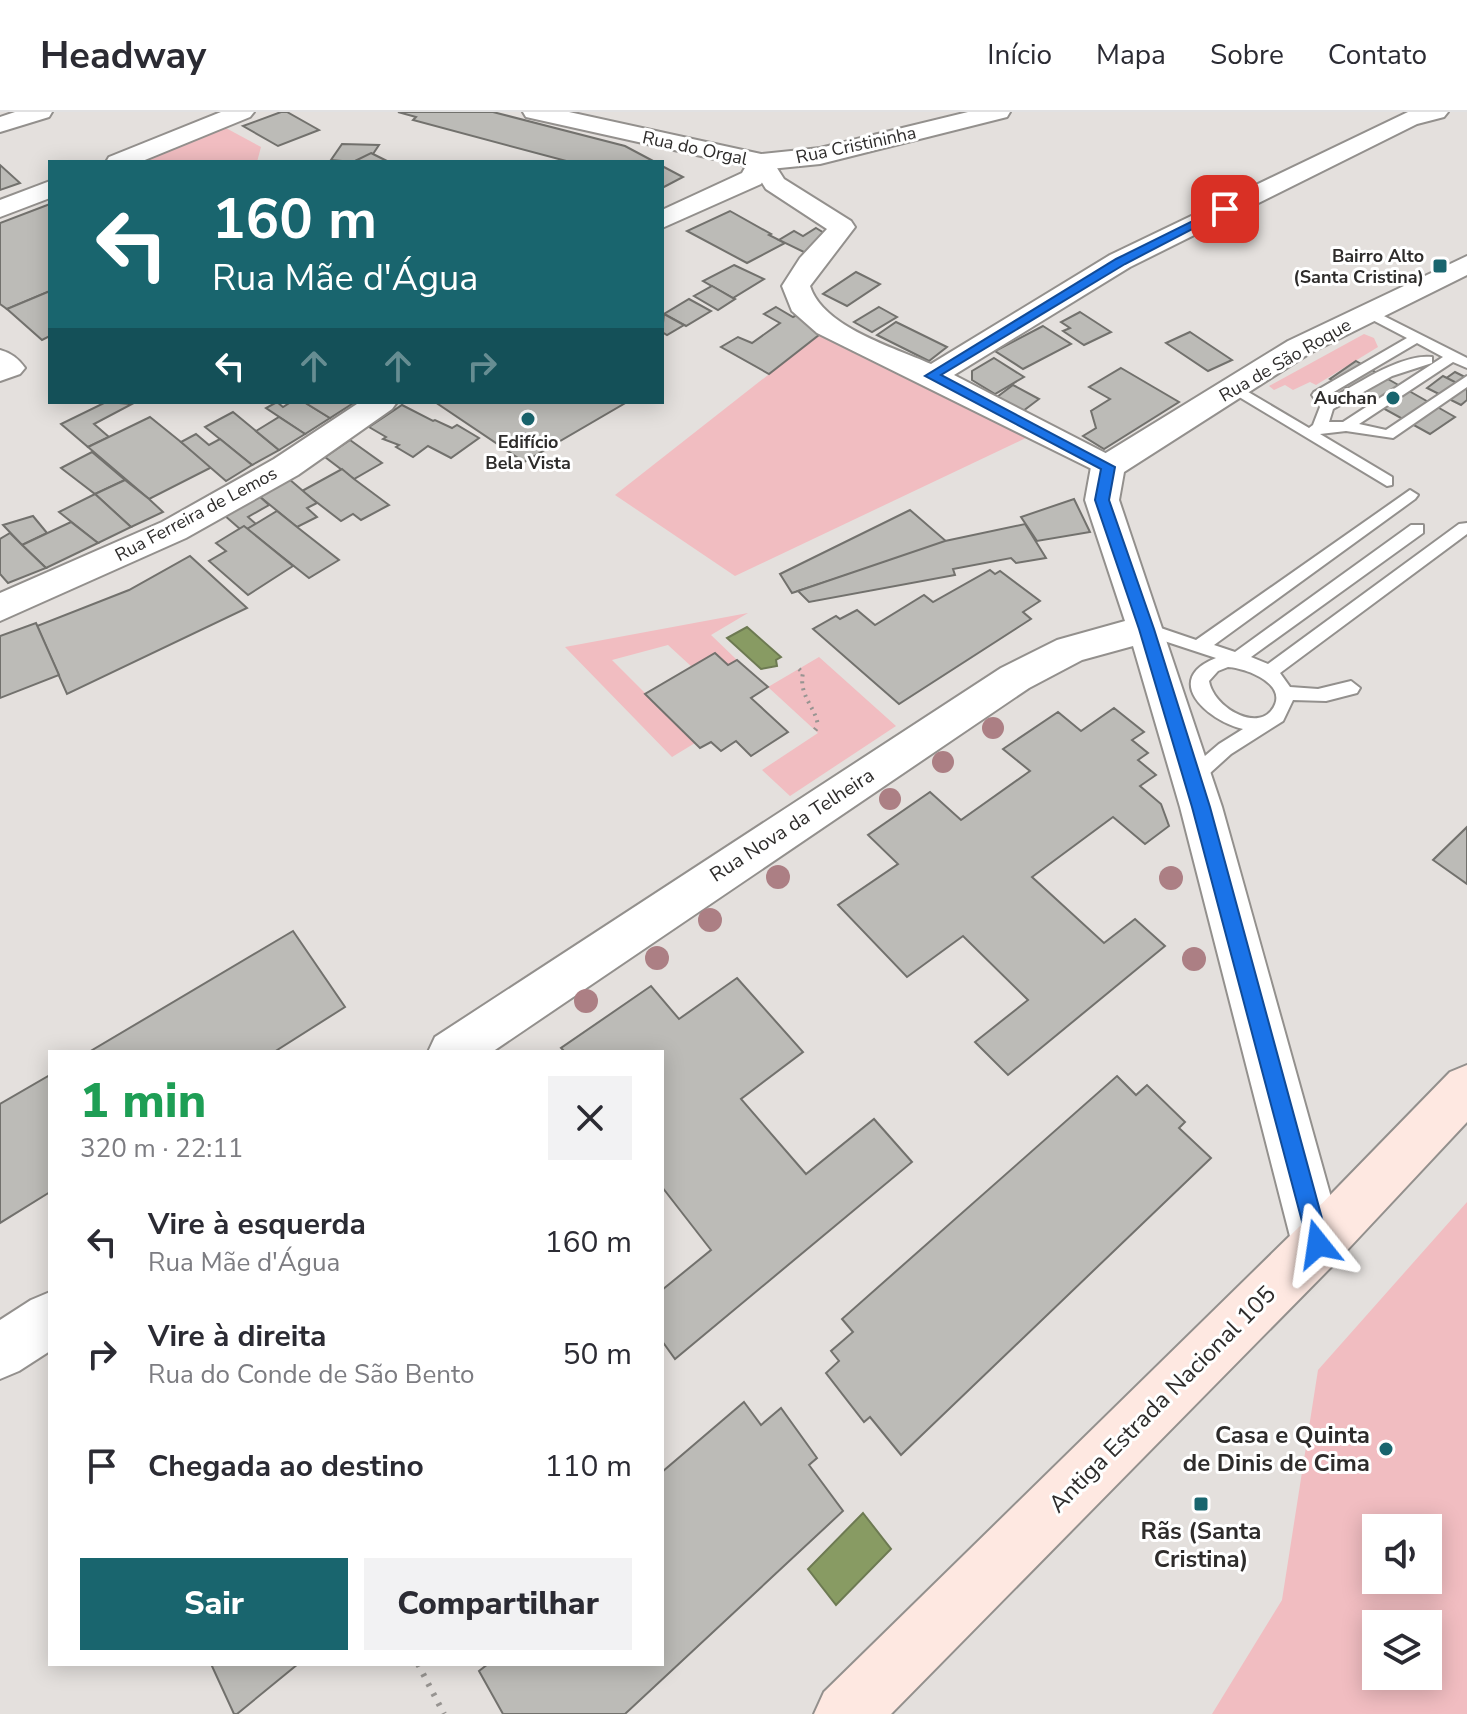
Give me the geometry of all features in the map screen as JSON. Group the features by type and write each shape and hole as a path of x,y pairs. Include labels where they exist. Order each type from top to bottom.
{"main road":[{"name":"Antiga Estrada Nacional 105","path":"846,1714 1318,1244 1467,1088"},
{"name":"Antiga Estrada Nacional 105","path":"886,1714 989,1571"}],"street":[{"path":"0,125 40,112"},
{"path":"123,160 242,112"},
{"name":"Rua do Orgal","path":"535,112 761,162"},
{"name":"Rua Cristininha","path":"761,162 820,156 998,112"},
{"path":"932,376 1120,261 1409,119 1436,112"},
{"path":"664,219 752,178 761,162 775,184 842,227 810,264 796,286 802,305 827,327 932,376 1108,467 1102,500 1146,629 1184,690 1192,778 1318,1244"},
{"path":"0,209 48,190"},
{"name":"Rua de São Roque","path":"1108,467 1299,347 1467,264"},
{"path":"0,359 10,368 0,372"},
{"name":"Rua Ferreira de Lemos","path":"0,608 174,530 286,467 378,404"},
{"name":"Rua Nova da Telheira","path":"455,1050 1015,678 1070,650 1146,629"},
{"path":"0,1352 48,1320"}],"lane":[{"path":"1368,312 1411,341 1467,364"},
{"path":"1327,407 1319,395 1411,341"},
{"path":"1315,431 1327,407 1387,373 1447,354"},
{"path":"1346,426 1447,354"},
{"path":"1315,431 1427,360"},
{"path":"1315,431 1346,426 1388,435 1409,435 1450,408 1443,396 1467,380"},
{"path":"1233,389 1315,431 1387,481"},
{"path":"1201,645 1410,495"},
{"path":"1269,672 1465,528"},
{"path":"1184,690 1213,664 1237,659 1417,529"},
{"path":"1146,629 1176,642 1201,645 1269,672 1284,692 1283,709 1225,749 1192,778"},
{"path":"1284,692 1308,697 1328,696 1351,688"},
{"path":"1184,690 1226,718 1254,724 1267,722"},
{"path":"1184,690 1200,690 1205,701 1226,718"}],"path":[{"path":"799,669 803,673 800,687 802,697 818,720 815,730"},
{"path":"419,1666 444,1714"}],"shaded area":[{"path":"224,127 261,147 258,160 147,160"},
{"path":"824,331 1028,437 735,576 615,495"},
{"path":"1364,334 1374,338 1378,347 1316,385 1310,382 1293,390 1285,385 1274,390 1269,386"},
{"path":"748,613 711,635 737,660 728,665 692,667 668,645 612,660 695,743 672,757 565,647"},
{"path":"747,627 781,657 776,660 777,666 761,669 727,638"},
{"path":"819,657 896,726 790,796 762,770 818,733 768,687"},
{"name":"Casa e Quinta de Dinis de Cima","path":"1467,1202 1467,1714 1212,1714 1282,1600 1318,1370"},
{"path":"863,1513 891,1549 836,1605 808,1569"}],"building":[{"path":"287,112 319,130 278,146 243,126"},
{"path":"398,112 493,112 625,146 651,160 563,160 413,120 416,117"},
{"path":"342,144 379,145 373,154 358,160 331,160"},
{"path":"371,153 385,160 357,160"},
{"path":"0,165 20,183 0,190"},
{"path":"664,167 683,177 664,187"},
{"path":"48,205 48,292 7,309 0,304 0,223"},
{"path":"730,211 785,243 747,263 687,231"},
{"path":"816,228 829,236 810,255 779,240 794,231 803,236"},
{"path":"734,265 764,279 733,298 703,281"},
{"path":"856,272 880,284 847,306 823,294"},
{"path":"712,286 735,299 718,310 694,296"},
{"path":"48,292 48,337 42,340 7,309"},
{"path":"689,299 711,311 686,326 664,314"},
{"path":"776,307 793,317 799,314 824,331 769,374 721,347 738,337 752,343 780,323 764,314"},
{"path":"879,307 897,317 872,332 854,322"},
{"path":"1080,312 1111,332 1084,345 1063,331 1070,328 1061,322"},
{"path":"664,314 684,325 667,335 664,333"},
{"path":"896,322 947,347 929,361 877,335"},
{"path":"1043,326 1071,344 1023,369 995,351"},
{"path":"1190,332 1232,360 1208,371 1166,343"},
{"path":"994,358 1024,377 995,394 972,380 972,371"},
{"name":"Auchan","path":"1356,361 1455,417 1430,434 1330,379"},
{"path":"1121,368 1179,402 1104,449 1083,436 1096,428 1091,411 1110,399 1089,387"},
{"path":"1455,372 1465,377 1441,395 1431,389"},
{"path":"1443,376 1467,388 1467,400 1461,405 1427,388"},
{"path":"1013,385 1039,399 1019,414 993,400"},
{"path":"102,404 132,404 94,424 109,437 88,447 61,424"},
{"path":"273,404 283,407 307,404 330,418 305,434 266,408"},
{"path":"307,404 352,404 330,418"},
{"name":"Edifício Bela Vista","path":"438,404 624,404 524,462"},
{"path":"402,405 452,428 457,425 479,438 451,458 428,446 413,457 369,427"},
{"path":"233,412 279,450 252,465 205,427"},
{"path":"150,417 212,467 149,499 88,447"},
{"path":"279,417 305,434 279,450 256,431"},
{"path":"196,434 209,445 220,439 252,465 226,481 181,442"},
{"path":"350,440 382,463 354,479 325,457"},
{"path":"92,452 125,480 95,494 61,468"},
{"path":"342,469 389,505 361,520 353,514 341,521 302,491"},
{"path":"289,479 317,503 307,508 317,517 297,527 259,496"},
{"path":"125,480 163,512 131,527 95,494"},
{"path":"95,494 131,527 98,543 59,512"},
{"path":"259,496 269,505 248,517 256,524 247,529 240,529 224,515"},
{"path":"1074,499 1090,532 1037,541 1021,517"},
{"path":"910,510 947,542 792,593 780,574"},
{"path":"277,511 339,560 309,578 247,529"},
{"path":"33,516 47,533 22,545 3,525"},
{"path":"71,522 98,543 46,568 22,545"},
{"path":"1025,524 1046,558 1016,563 1011,558 953,569 955,575 809,602 798,591 945,541"},
{"path":"244,526 293,566 248,595 209,561 226,551 216,543"},
{"path":"10,533 46,568 8,583 0,574 0,539"},
{"path":"190,556 247,608 67,694 37,626 129,590"},
{"path":"990,570 995,574 1000,571 1040,601 1023,612 1031,619 899,704 813,629 836,616 840,619 857,610 875,625 924,595 933,602"},
{"path":"36,623 59,675 0,698 0,636"},
{"path":"715,653 728,665 737,660 768,687 751,698 788,732 751,756 736,741 721,751 711,742 700,748 645,694"},
{"path":"1114,708 1144,732 1132,740 1148,753 1138,760 1156,775 1140,786 1161,804 1169,826 1145,844 1113,817 1032,877 1104,943 1135,919 1165,946 1008,1075 975,1042 1028,1000 963,936 907,977 838,905 898,864 868,835 930,792 961,820 1030,771 1003,749 1058,712 1081,731"},
{"path":"1467,827 1467,884 1433,860"},
{"path":"293,931 345,1007 277,1050 92,1050"},
{"path":"737,978 803,1052 741,1099 806,1174 874,1119 912,1162 675,1359 664,1344 664,1288 711,1250 664,1190 664,1050 561,1048 651,986 679,1019"},
{"path":"48,1076 48,1193 0,1223 0,1104"},
{"path":"1117,1076 1136,1095 1147,1085 1185,1122 1179,1128 1211,1158 901,1455 870,1417 864,1422 826,1373 839,1361 831,1351 853,1332 842,1319"},
{"path":"744,1402 761,1425 781,1408 817,1458 809,1465 843,1511 625,1714 503,1714 479,1671 485,1666 664,1666 664,1470"},
{"path":"212,1666 296,1666 237,1714 234,1714"}],"place":[{"name":"Bairro Alto (Santa Cristina)","path":"1440,266"},
{"name":"Auchan","path":"1393,398"},
{"name":"Edifício Bela Vista","path":"528,419"},
{"name":"Casa e Quinta de Dinis de Cima","path":"1386,1449"},
{"name":"Rãs (Santa Cristina)","path":"1201,1504"}],"route":[{"path":"1225,209 1120,261 932,376 1108,467 1102,500 1201,807 1318,1244"}]}
